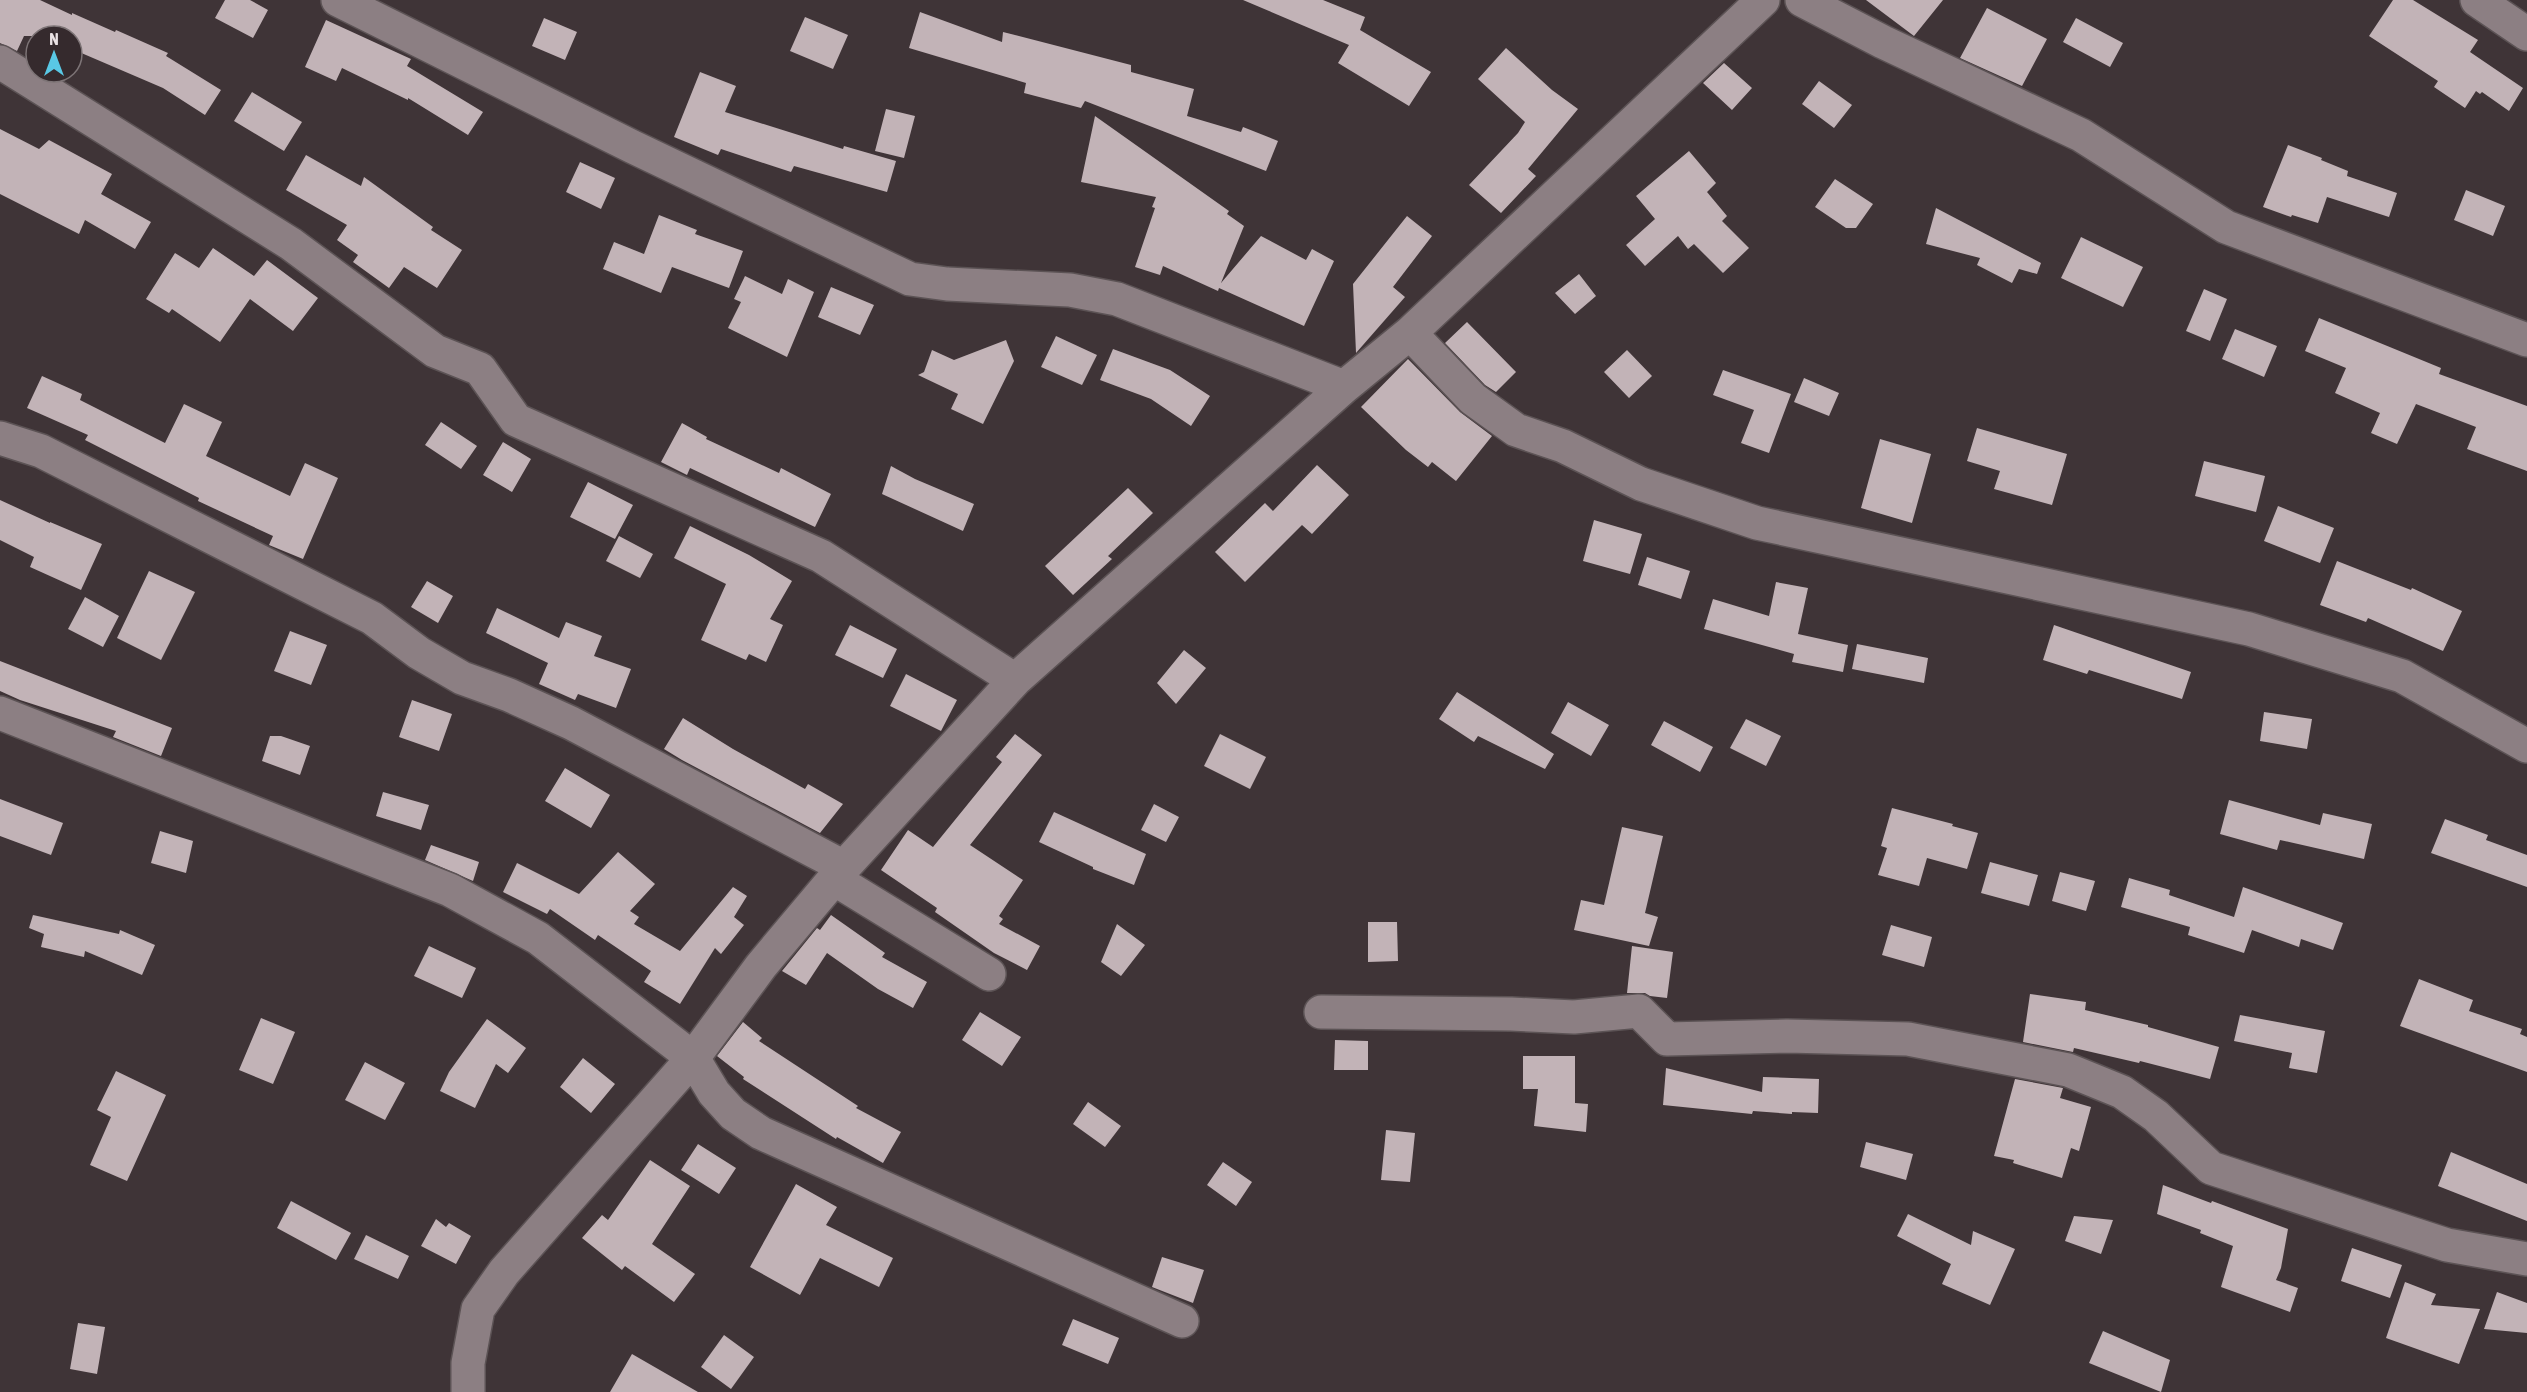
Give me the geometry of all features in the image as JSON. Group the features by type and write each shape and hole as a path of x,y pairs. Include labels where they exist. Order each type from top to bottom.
{"street":[{"path":"338,0 633,147 910,279 947,284 1070,290 1117,299 1344,387"},
{"path":"468,1392 468,1363 478,1309 504,1272 693,1058 761,966 839,873 1015,680 1344,387 1410,333 1763,0"},
{"path":"1802,0 1883,42 2081,135 2226,227 2527,340"},
{"path":"2477,0 2527,34"},
{"path":"0,62 291,244 435,351 480,369 516,420 821,556 1015,680"},
{"path":"1410,333 1473,399 1516,430 1563,446 1641,484 1757,523 2250,629 2402,676 2527,746"},
{"path":"0,438 41,451 372,618 419,653 462,678 509,695 571,723 839,873 989,974"},
{"path":"0,713 450,890 538,938 693,1058 714,1094 761,1133 1182,1321"},
{"path":"1321,1012 1574,1017 1639,1011 1667,1039 1787,1036 1908,1039 2068,1070 2122,1092 2156,1116 2211,1168 2447,1245 2527,1259"}],"building":[{"path":"0,0 40,0 168,53 166,56 221,90 205,115 163,88 84,54 84,24 24,24 24,36 17,51 0,43"},
{"path":"225,0 250,0 268,10 253,38 215,18"},
{"path":"1243,0 1323,0 1365,17 1360,30 1431,72 1409,106 1338,63 1349,45"},
{"path":"1866,0 1943,0 1914,36"},
{"path":"2393,0 2413,0 2478,40 2470,52 2523,88 2509,111 2482,92 2480,94 2476,91 2465,108 2434,87 2438,81 2369,36"},
{"path":"1987,8 2047,39 2022,86 1960,58"},
{"path":"920,12 1002,42 1003,32 1131,65 1131,72 1194,89 1187,116 1241,132 1243,127 1278,141 1266,171 1085,101 1081,108 1024,93 1026,83 909,48"},
{"path":"805,17 848,35 833,69 790,51"},
{"path":"544,18 577,32 565,60 532,46"},
{"path":"2076,18 2123,43 2110,67 2063,42"},
{"path":"326,20 411,59 407,66 483,112 468,135 408,98 408,100 342,68 336,81 305,67"},
{"path":"1506,48 1552,90 1578,109 1528,169 1536,176 1501,213 1469,185 1518,133 1525,122 1478,79"},
{"path":"1724,63 1752,88 1732,110 1703,83"},
{"path":"700,72 736,86 725,112 843,149 844,146 896,161 887,192 794,166 791,172 721,149 718,155 674,137"},
{"path":"1819,81 1852,105 1834,128 1802,104"},
{"path":"252,92 302,122 284,151 234,121"},
{"path":"886,109 915,116 904,158 875,151"},
{"path":"1095,116 1229,211 1227,214 1244,226 1221,283 1261,236 1306,260 1312,249 1334,261 1304,326 1163,266 1160,275 1135,267 1155,208 1152,207 1156,197 1081,182"},
{"path":"0,129 39,149 49,140 112,174 101,194 151,222 135,249 85,220 79,234 0,194"},
{"path":"2288,145 2348,171 2347,176 2397,193 2389,217 2327,197 2318,223 2263,207"},
{"path":"1689,151 1716,183 1707,192 1727,216 1722,221 1749,248 1723,273 1694,244 1688,249 1678,236 1645,266 1626,245 1655,219 1636,196"},
{"path":"306,155 361,186 364,177 433,227 431,230 462,250 437,288 404,267 389,288 353,262 358,255 337,240 347,225 286,190"},
{"path":"580,162 615,178 601,209 566,192"},
{"path":"1835,179 1873,204 1856,228 1846,228 1815,207"},
{"path":"2466,190 2505,206 2493,236 2454,220"},
{"path":"1936,208 2041,263 2037,274 2019,269 2012,283 1977,265 1980,258 1926,244"},
{"path":"659,215 697,230 695,234 743,251 729,288 672,267 661,293 603,269 614,242 644,254"},
{"path":"1407,216 1432,236 1393,287 1405,297 1356,353 1353,284"},
{"path":"2081,237 2143,267 2123,307 2061,278"},
{"path":"213,248 254,276 267,260 318,298 293,331 250,299 220,342 172,309 169,313 146,299 175,253 199,268"},
{"path":"1579,274 1596,296 1575,314 1555,293"},
{"path":"745,276 782,294 788,279 814,292 787,357 728,328 741,302 734,299"},
{"path":"831,287 874,305 860,335 818,317"},
{"path":"2204,289 2227,299 2210,341 2186,331"},
{"path":"2319,318 2441,368 2439,374 2527,406 2527,471 2467,449 2476,427 2416,404 2397,444 2371,433 2380,413 2335,393 2346,368 2305,351"},
{"path":"1467,322 1516,372 1496,392 1485,385 1445,343"},
{"path":"2235,329 2277,346 2264,377 2222,359"},
{"path":"1056,336 1097,355 1082,385 1041,367"},
{"path":"1006,340 1014,361 983,424 951,409 958,394 918,375 924,372 932,350 954,360"},
{"path":"1113,349 1170,370 1210,396 1191,426 1151,399 1100,380"},
{"path":"1627,350 1652,376 1629,398 1604,372"},
{"path":"1408,359 1460,412 1492,436 1456,481 1432,462 1428,467 1406,450 1361,407"},
{"path":"1723,370 1791,394 1769,453 1741,443 1754,410 1713,395"},
{"path":"42,376 82,394 80,400 165,443 184,404 222,422 206,456 290,496 305,463 338,478 303,559 269,545 273,536 198,501 199,498 85,440 88,435 27,408"},
{"path":"1804,378 1839,393 1829,416 1794,402"},
{"path":"441,422 477,446 461,469 425,445"},
{"path":"682,423 707,437 706,439 779,473 781,468 831,494 815,527 690,468 687,475 661,462"},
{"path":"1977,428 2067,454 2052,505 1994,489 2000,471 1967,461"},
{"path":"1880,439 1931,454 1912,523 1861,508"},
{"path":"503,442 531,459 512,492 483,475"},
{"path":"2204,461 2265,476 2256,512 2195,496"},
{"path":"1317,465 1349,495 1312,534 1302,525 1245,582 1215,552 1265,503 1273,511"},
{"path":"891,466 915,479 974,504 963,531 882,494"},
{"path":"588,482 633,505 615,539 570,517"},
{"path":"1128,488 1153,513 1108,556 1112,559 1073,595 1045,566"},
{"path":"0,500 102,544 81,590 30,567 34,557 0,540"},
{"path":"2278,506 2334,528 2320,563 2264,541"},
{"path":"1594,520 1642,534 1630,574 1583,561"},
{"path":"690,526 749,555 792,581 770,619 783,625 766,662 749,654 746,660 701,640 726,584 674,558"},
{"path":"619,536 653,554 640,578 606,561"},
{"path":"1647,557 1690,571 1681,599 1638,585"},
{"path":"2337,561 2411,590 2412,588 2462,611 2443,651 2368,618 2366,622 2320,605"},
{"path":"149,571 195,592 161,660 117,638"},
{"path":"427,581 453,596 438,623 411,607"},
{"path":"1776,582 1808,588 1798,634 1848,645 1843,672 1792,662 1794,654 1704,629 1713,599 1769,616"},
{"path":"85,597 119,616 103,647 68,629"},
{"path":"497,608 559,638 566,622 602,636 594,656 631,669 616,708 578,694 575,700 539,684 548,663 486,633"},
{"path":"850,625 897,649 883,678 835,655"},
{"path":"2054,625 2191,672 2182,699 2089,670 2087,674 2043,660"},
{"path":"290,631 327,645 311,685 274,671"},
{"path":"1857,644 1928,658 1924,683 1852,669"},
{"path":"1184,650 1206,668 1176,704 1157,683"},
{"path":"0,661 172,728 161,756 113,737 116,731 20,700 0,691"},
{"path":"906,674 957,700 941,731 890,706"},
{"path":"1457,692 1554,754 1545,769 1478,736 1474,742 1439,719"},
{"path":"412,700 452,714 439,751 399,737"},
{"path":"1568,702 1609,725 1591,756 1551,733"},
{"path":"2264,712 2312,719 2307,749 2260,741"},
{"path":"683,718 805,789 808,784 843,804 820,833 682,760 664,749"},
{"path":"1746,719 1781,736 1766,766 1730,748"},
{"path":"1664,721 1713,747 1700,772 1651,745"},
{"path":"1015,734 1042,755 970,845 1023,880 999,916 1003,919 999,924 1040,946 1027,970 994,953 935,912 937,908 881,870 908,830 933,847 1002,762 996,757"},
{"path":"1220,734 1266,757 1250,789 1204,766"},
{"path":"270,736 281,736 310,746 300,775 262,761"},
{"path":"565,768 610,795 591,828 545,801"},
{"path":"383,792 429,805 421,830 376,816"},
{"path":"0,799 63,823 51,855 0,836"},
{"path":"2229,800 2320,825 2323,813 2372,824 2364,859 2280,840 2277,850 2220,834"},
{"path":"1154,804 1179,817 1166,842 1141,830"},
{"path":"1892,808 1978,833 1967,869 1927,858 1919,886 1878,875 1887,848 1881,846"},
{"path":"1054,812 1146,854 1134,885 1093,869 1039,842"},
{"path":"2445,819 2488,835 2486,840 2527,855 2527,887 2431,853"},
{"path":"1622,827 1663,836 1645,913 1658,917 1649,946 1574,930 1581,900 1604,905"},
{"path":"160,831 193,841 186,873 151,863"},
{"path":"431,845 479,862 473,881 425,860"},
{"path":"618,852 655,884 630,911 639,917 634,924 680,951 733,887 747,896 734,917 744,925 721,954 715,948 680,1004 644,982 651,971 598,935 595,940 550,909 547,914 503,892 517,863 579,894"},
{"path":"1990,862 2038,875 2029,906 1981,893"},
{"path":"2060,872 2095,881 2086,911 2052,901"},
{"path":"2129,878 2170,890 2169,895 2234,917 2243,887 2343,923 2333,950 2301,939 2299,947 2252,930 2244,953 2188,935 2190,927 2121,907"},
{"path":"33,915 119,934 120,930 155,945 142,975 85,951 84,957 41,947 44,934 29,928"},
{"path":"831,915 885,953 882,957 927,982 913,1008 878,989 827,953 806,985 782,971 817,928 820,930"},
{"path":"1368,922 1397,922 1398,961 1368,962"},
{"path":"1117,924 1145,945 1121,976 1101,962"},
{"path":"1891,925 1932,937 1924,967 1882,955"},
{"path":"429,946 476,968 462,998 414,976"},
{"path":"1632,946 1673,952 1667,998 1650,996 1645,993 1627,993"},
{"path":"2419,979 2473,1000 2469,1011 2522,1029 2520,1034 2527,1037 2527,1072 2400,1026"},
{"path":"2030,994 2086,1002 2085,1010 2148,1025 2148,1027 2219,1047 2210,1079 2140,1061 2139,1063 2074,1048 2073,1052 2023,1042"},
{"path":"980,1012 1021,1037 1002,1066 962,1040"},
{"path":"2240,1015 2325,1031 2317,1073 2289,1068 2292,1053 2234,1041"},
{"path":"261,1018 295,1032 273,1084 239,1070"},
{"path":"487,1019 526,1048 508,1073 496,1064 475,1108 440,1091 449,1072"},
{"path":"743,1022 762,1038 759,1041 858,1106 856,1108 901,1132 883,1163 837,1137 836,1139 743,1079 744,1077 717,1056"},
{"path":"1335,1040 1368,1041 1368,1070 1334,1070"},
{"path":"1523,1056 1575,1056 1575,1103 1588,1104 1586,1132 1534,1126 1538,1089 1523,1089"},
{"path":"583,1058 615,1084 591,1113 560,1087"},
{"path":"365,1062 405,1083 385,1120 345,1100"},
{"path":"1666,1068 1762,1092 1763,1077 1819,1079 1818,1113 1753,1111 1752,1114 1663,1105"},
{"path":"116,1071 166,1095 127,1181 90,1165 111,1117 97,1110"},
{"path":"2015,1079 2063,1088 2060,1098 2091,1107 2079,1151 2071,1148 2062,1178 2013,1163 2014,1160 1994,1156"},
{"path":"1088,1102 1121,1126 1105,1147 1073,1124"},
{"path":"1386,1130 1415,1133 1410,1182 1381,1180"},
{"path":"1866,1142 1913,1154 1906,1180 1860,1167"},
{"path":"698,1144 736,1168 719,1194 681,1170"},
{"path":"2451,1152 2527,1184 2527,1221 2438,1186"},
{"path":"650,1160 690,1186 652,1244 695,1274 674,1302 625,1266 622,1270 582,1238 602,1215 608,1220"},
{"path":"1223,1162 1252,1182 1236,1206 1207,1185"},
{"path":"796,1184 837,1207 826,1225 893,1258 879,1287 820,1258 800,1295 750,1267"},
{"path":"2163,1185 2288,1229 2281,1268 2276,1280 2298,1288 2290,1312 2221,1287 2233,1246 2200,1233 2201,1230 2157,1214"},
{"path":"291,1201 351,1233 336,1260 277,1228"},
{"path":"1908,1214 1971,1245 1973,1231 2015,1249 1990,1305 1942,1284 1951,1264 1897,1236"},
{"path":"2074,1216 2113,1220 2101,1254 2065,1241"},
{"path":"436,1219 446,1227 449,1223 471,1236 456,1264 421,1246"},
{"path":"366,1235 409,1256 398,1279 354,1259"},
{"path":"2352,1248 2402,1265 2390,1298 2341,1281"},
{"path":"1162,1257 1204,1270 1193,1303 1152,1287"},
{"path":"2405,1282 2436,1294 2431,1305 2480,1309 2459,1364 2386,1338"},
{"path":"2497,1292 2527,1303 2527,1333 2484,1329"},
{"path":"1073,1319 1119,1338 1108,1364 1062,1345"},
{"path":"78,1323 105,1327 97,1374 70,1369"},
{"path":"2103,1331 2170,1360 2161,1392 2089,1363"},
{"path":"724,1335 754,1357 731,1389 701,1367"},
{"path":"632,1354 698,1392 610,1392"}]}
